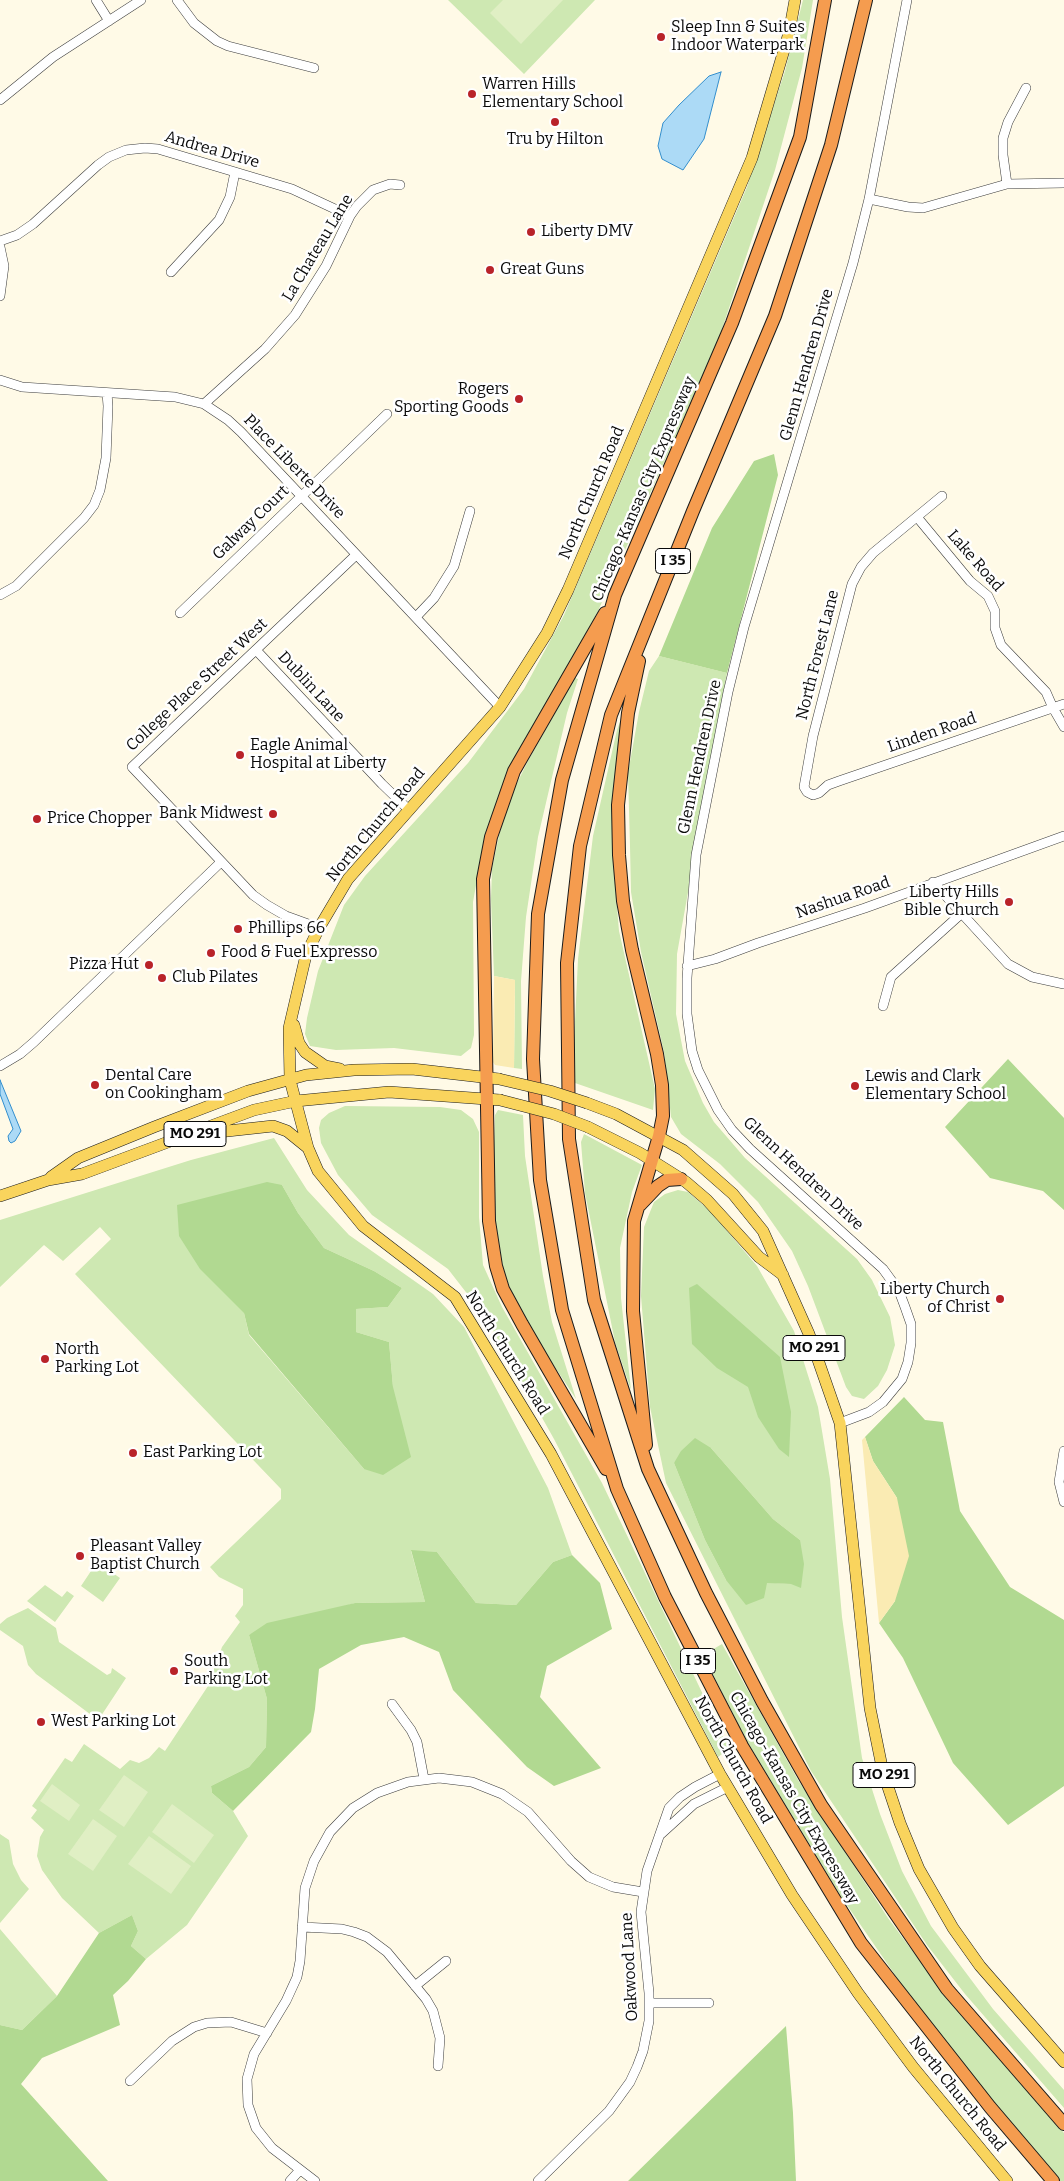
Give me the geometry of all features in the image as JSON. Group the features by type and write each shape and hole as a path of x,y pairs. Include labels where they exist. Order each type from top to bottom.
{"highway":[{"name":"Chicago-Kansas City Expressway","path":"825,0 800,137 732,324 615,595 560,790 538,914 533,1059 540,1180 562,1310 617,1489 665,1597 742,1746 861,1943 990,2107 1052,2181"},
{"name":"Chicago-Kansas City Expressway","path":"866,0 831,145 775,316 611,715 580,846 567,972 569,1139 594,1300 648,1469 706,1593 762,1702 821,1805 947,1989 1064,2124"},
{"path":"615,595 514,771 491,837 483,879 486,1077 494,1099 489,1221 496,1266 503,1289 617,1489"},
{"path":"646,627 628,713 618,805 619,855 623,901 630,940 660,1070 663,1116 634,1221 633,1311 648,1469"},
{"path":"637,1209 658,1186 667,1180 681,1179"}],"main road":[{"name":"North Church Road","path":"795,0 789,33 752,158 568,590 547,633 500,706 348,879 319,928 306,955 292,1015 290,1028 290,1080 308,1148 318,1170 363,1226 455,1297 551,1454 720,1774 792,1895 858,1993 913,2067 1007,2181"},
{"path":"292,1015 299,1043 305,1052 325,1066 346,1071"},
{"name":"MO 291","path":"48,1180 78,1158 248,1091 306,1076 346,1071 412,1069 499,1079 550,1091 616,1114 683,1150 733,1194 762,1231 810,1334 840,1422 870,1708 883,1772 900,1823 919,1870 953,1928 980,1966 1064,2062"},
{"name":"MO 291","path":"0,1196 48,1180 82,1174 190,1136 254,1110 296,1100 389,1092 494,1099 554,1114 588,1126 652,1160 681,1179 707,1200 758,1257 784,1276"},
{"path":"190,1136 273,1126 287,1131 308,1148"}],"street":[{"path":"96,0 109,21"},
{"path":"0,100 53,57 141,0"},
{"path":"177,0 194,23 217,41 228,46 314,68"},
{"name":"Glenn Hendren Drive","path":"840,1422 869,1412 883,1402 902,1379 908,1362 911,1324 898,1291 883,1269 750,1149 732,1130 718,1110 698,1070 692,1051 687,1014 687,966 696,855 728,692 744,627 853,264 869,199 907,0"},
{"path":"1007,184 1002,155 1003,138 1008,122 1026,88"},
{"name":"Andrea Drive","path":"0,241 17,234 33,224 98,164 126,150 145,148 158,149 292,189 350,216"},
{"path":"171,272 218,220 230,198 235,172"},
{"path":"869,199 923,208 1007,184 1064,183"},
{"name":"La Chateau Lane","path":"204,404 265,349 295,315 326,266 350,216 373,190 390,184 400,185"},
{"path":"0,247 4,266 0,296"},
{"name":"Place Liberte Drive","path":"0,380 22,387 175,397 204,404 228,420 241,432 500,706"},
{"path":"0,595 16,586 84,518 94,505 100,490 106,458 107,393"},
{"name":"Galway Court","path":"180,613 387,414"},
{"name":"North Forest Lane","path":"813,795 807,792 804,787 804,781 846,601 852,584 861,568 873,553 942,496"},
{"path":"416,617 434,598 454,566 470,511"},
{"name":"Lake Road","path":"917,517 970,581 988,596 995,611 995,628 1001,645 1046,692 1052,708 1064,726"},
{"name":"College Place Street West","path":"319,928 286,916 266,905 244,886 132,767 356,554"},
{"name":"Dublin Lane","path":"256,650 382,784 408,809"},
{"name":"Linden Road","path":"813,795 819,793 828,785 839,781 1064,704"},
{"name":"Nashua Road","path":"687,966 715,959 766,940 865,908 1064,836"},
{"path":"0,1066 20,1054 34,1042 221,862"},
{"path":"933,882 1008,964 1032,977 1064,984"},
{"path":"883,1006 891,977 962,913"},
{"path":"1064,1450 1061,1458 1060,1482 1064,1502"},
{"path":"392,1704 411,1730 417,1742 424,1779"},
{"name":"Oakwood Lane","path":"538,2181 609,2112 630,2082 643,2051 648,2028 650,2003 642,1932 643,1892 648,1871 661,1834 663,1822 670,1808 680,1797 720,1774"},
{"path":"315,2181 264,2139 256,2128 248,2105 246,2092 249,2067 289,1996 297,1977 305,1888 309,1874 321,1846 330,1832 353,1808 392,1786 424,1779 455,1779 472,1782 502,1794 528,1812 589,1877 613,1887 643,1892"},
{"name":"Oakwood Lane","path":"661,1834 694,1804 728,1787"},
{"path":"302,1927 342,1930 367,1937 387,1952 426,1999 438,2024 440,2052 438,2066"},
{"path":"415,1986 446,1961"},
{"path":"650,2003 709,2002"},
{"path":"130,2081 172,2040 194,2027 208,2023 231,2022 267,2033"},
{"path":"290,2181 300,2170"}],"green space":[{"path":"448,0 595,0 524,74"},
{"path":"503,0 563,0 521,44 490,13"},
{"path":"803,0 813,0 802,68 775,170 719,338 598,611 509,773 484,841 473,902 474,1035 471,1048 461,1056 394,1048 336,1050 310,1046 305,1034 318,971 344,905 365,876 468,763 524,689 564,615 747,187 785,71"},
{"path":"774,454 778,475 727,673 659,656 712,528 754,461"},
{"path":"659,656 727,673 677,954 676,1014 685,1061 703,1103 714,1122 745,1158 857,1259 872,1280 890,1317 895,1345 887,1370 878,1386 864,1399 852,1396 846,1387 808,1286 792,1251 758,1202 720,1164 681,1134 671,1117 664,1052 641,952 631,892 628,773 639,712 649,671"},
{"path":"575,678 578,679 567,713 538,837 526,917 521,981 522,1069 514,1068 515,980 494,976 491,899 492,869 505,807 528,761"},
{"path":"622,716 614,798 613,860 619,931 655,1089 653,1110 575,1083 574,1043 578,959 593,836 617,730"},
{"path":"1008,1059 1064,1118 1064,1210 1043,1191 990,1178 945,1127"},
{"path":"345,1106 440,1107 461,1110 473,1119 479,1132 479,1217 483,1265 502,1307 602,1483 729,1749 718,1757 554,1439 486,1318 448,1269 372,1215 338,1175 321,1143 319,1128 321,1120 329,1113"},
{"path":"498,1110 523,1115 525,1156 543,1276 552,1322 576,1399 539,1343 514,1300 504,1274 496,1224 493,1174 495,1115"},
{"path":"584,1134 642,1165 632,1192 620,1248 621,1298 631,1390 615,1342 585,1193 581,1142"},
{"path":"274,1138 307,1190 349,1235 433,1294 464,1327 548,1488 572,1555 553,1562 516,1605 476,1603 437,1552 411,1551 425,1602 355,1603 249,1635 267,1699 266,1747 249,1767 211,1786 212,1793 233,1811 248,1836 187,1925 146,1959 131,1946 138,1931 132,1915 99,1933 62,1898 42,1870 37,1856 40,1837 44,1830 31,1818 37,1810 32,1806 65,1758 72,1762 84,1744 120,1769 130,1760 139,1763 149,1758 159,1747 165,1751 208,1686 222,1647 240,1622 235,1616 243,1605 243,1589 219,1577 210,1567 281,1499 281,1489 75,1274 111,1239 100,1227 63,1261 44,1245 0,1287 0,1220 191,1160","holes":["282,1185 298,1213 324,1248 374,1271 402,1288 388,1307 356,1309 356,1332 389,1342 393,1387 364,1469 249,1335 244,1313"]},
{"path":"267,1182 282,1185 298,1213 324,1248 374,1271 402,1288 388,1307 356,1309 356,1332 389,1342 393,1387 411,1457 383,1475 364,1469 249,1334 244,1313 200,1269 179,1236 177,1205"},
{"path":"678,1190 688,1192 710,1211 757,1266 794,1331 818,1407 830,1479 842,1617 862,1758 880,1814 902,1871 931,1926 993,2009 1064,2090 1064,2108 965,1994 927,1945 811,1771 666,1483 650,1407 641,1296 644,1227 654,1202 665,1194","holes":["711,1448 773,1519 800,1540 791,1584 726,1580 705,1540 674,1463"]},
{"path":"697,1284 780,1357 791,1412 789,1457 779,1449 758,1417 748,1387 717,1368 692,1344 689,1288"},
{"path":"904,1397 925,1420 943,1422 960,1511 1010,1587 1064,1620 1064,1786 1008,1825 953,1763 903,1658 879,1623 895,1601 897,1498 873,1461 865,1437"},
{"path":"695,1438 711,1448 773,1519 800,1540 804,1564 801,1588 791,1584 767,1583 764,1598 746,1605 726,1580 705,1540 674,1463 681,1451"},
{"path":"411,1550 437,1552 476,1603 516,1605 553,1562 572,1555 600,1583 612,1629 547,1666 540,1697 601,1768 554,1786 527,1767 453,1690 439,1652 404,1637 361,1645 319,1669 311,1732 233,1811 212,1793 211,1786 249,1767 266,1747 267,1699 249,1635 267,1623 355,1603 425,1602"},
{"path":"97,1562 120,1578 103,1602 81,1586"},
{"path":"45,1585 62,1597 67,1591 74,1596 55,1622 27,1601"},
{"path":"28,1608 56,1628 59,1642 107,1675 111,1673 112,1668 126,1678 101,1716 94,1717 36,1674 28,1665 23,1646 0,1630 0,1624 7,1618"},
{"path":"722,1644 798,1780 888,1918 948,1999 1064,2133 1064,2181 1060,2181 1030,2147 913,2001 842,1898 747,1741 703,1655"},
{"path":"124,1775 148,1792 124,1827 99,1810"},
{"path":"52,1784 80,1805 69,1821 40,1801"},
{"path":"172,1804 214,1835 194,1863 152,1832"},
{"path":"93,1819 117,1836 93,1871 68,1854"},
{"path":"0,1834 9,1840 13,1864 21,1880 29,1889 0,1923"},
{"path":"149,1836 191,1866 171,1894 128,1864"},
{"path":"132,1915 138,1931 131,1946 146,1959 128,1981 113,1995 120,2025 42,2058 21,2084 108,2181 0,2181 0,2025 22,2030 57,1996 99,1933"},
{"path":"0,1929 57,1996 22,2030 0,2025"},
{"path":"786,2026 796,2181 628,2181"}],"sand":[{"path":"494,976 515,980 514,1068 495,1065 493,1062"},
{"path":"865,1437 873,1461 897,1498 909,1556 895,1601 879,1623 862,1440"}],"water":[{"path":"721,72 704,139 683,170 662,159 658,146 663,123 709,76"},
{"path":"0,1080 21,1131 15,1141 11,1143 8,1136 13,1129 0,1094"}],"place":[{"name":"Sleep Inn & Suites Indoor Waterpark","path":"661,37"},
{"name":"Warren Hills Elementary School","path":"472,94"},
{"name":"Tru by Hilton","path":"555,122"},
{"name":"Liberty DMV","path":"531,232"},
{"name":"Great Guns","path":"490,270"},
{"name":"Rogers Sporting Goods","path":"519,399"},
{"name":"Eagle Animal Hospital at Liberty","path":"240,755"},
{"name":"Bank Midwest","path":"273,814"},
{"name":"Price Chopper","path":"37,819"},
{"name":"Liberty Hills Bible Church","path":"1009,902"},
{"name":"Phillips 66","path":"238,929"},
{"name":"Food & Fuel Expresso","path":"211,953"},
{"name":"Pizza Hut","path":"149,965"},
{"name":"Club Pilates","path":"162,978"},
{"name":"Dental Care on Cookingham","path":"95,1085"},
{"name":"Lewis and Clark Elementary School","path":"855,1086"},
{"name":"Liberty Church of Christ","path":"1000,1299"},
{"name":"North Parking Lot","path":"45,1359"},
{"name":"East Parking Lot","path":"133,1453"},
{"name":"Pleasant Valley Baptist Church","path":"80,1556"},
{"name":"South Parking Lot","path":"174,1671"},
{"name":"West Parking Lot","path":"41,1722"}]}
